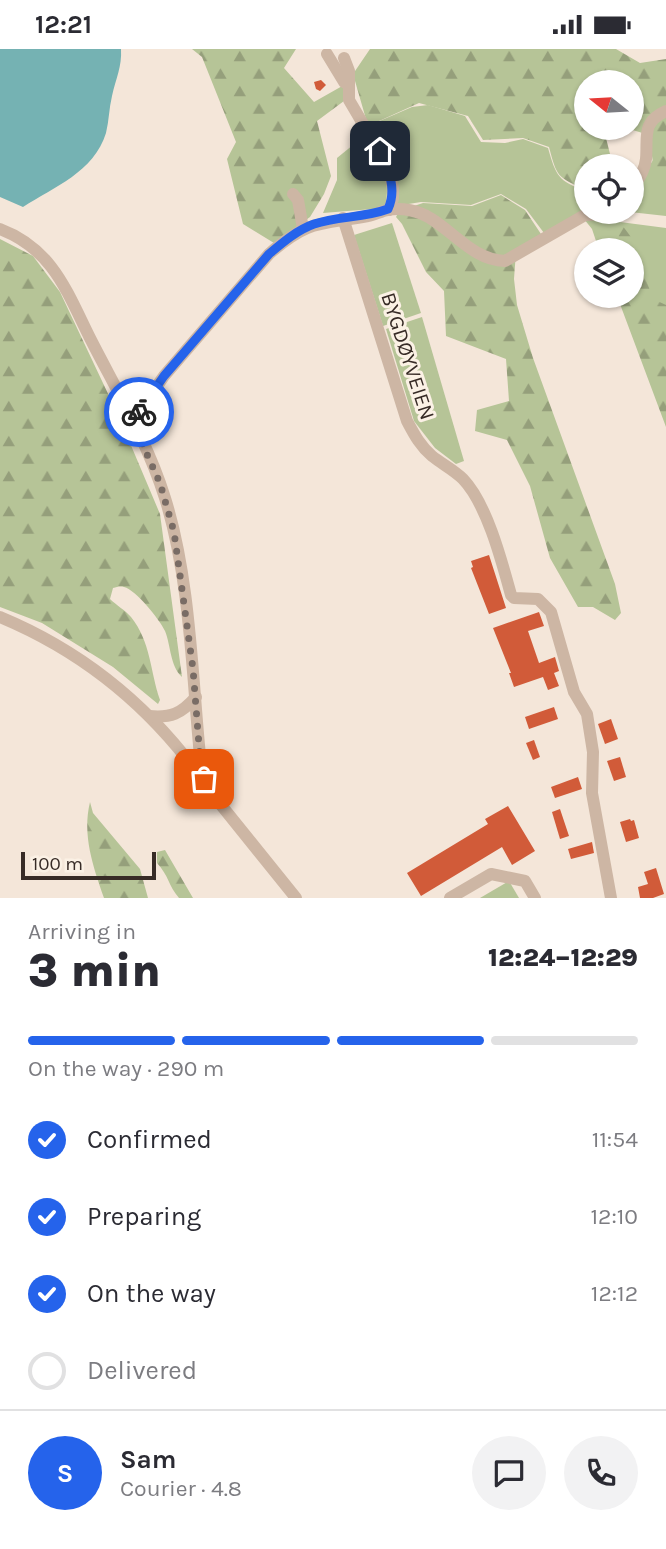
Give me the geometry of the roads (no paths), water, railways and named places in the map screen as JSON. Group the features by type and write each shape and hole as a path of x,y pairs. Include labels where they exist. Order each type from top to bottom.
{"street":[{"path":"327,54 344,82 349,85"},
{"path":"344,58 349,71 349,100 386,163 393,187 393,199 388,209"},
{"path":"644,165 650,122 666,111"},
{"path":"293,194 298,200 303,229"},
{"path":"131,419 164,376 269,254 303,229 321,222 369,216 388,209 413,211 429,217 478,253 494,260 505,261 574,221"},
{"name":"BYGDØYVEIEN","path":"343,218 407,421 424,447 463,479 477,498 499,554 511,595 514,598 538,599 554,618 574,692 587,714 593,751 592,793 611,898"},
{"path":"0,229 35,247 59,276 160,483 174,532 204,779"},
{"path":"0,617 50,640 112,681 149,716 204,779 213,795 296,898"},
{"path":"149,716 174,716 196,698"},
{"path":"175,745 188,746 199,739"},
{"path":"450,898 491,874 525,881 535,898"}],"water":[{"path":"0,49 121,49 120,67 106,133 100,147 72,177 23,207 0,197"}]}
